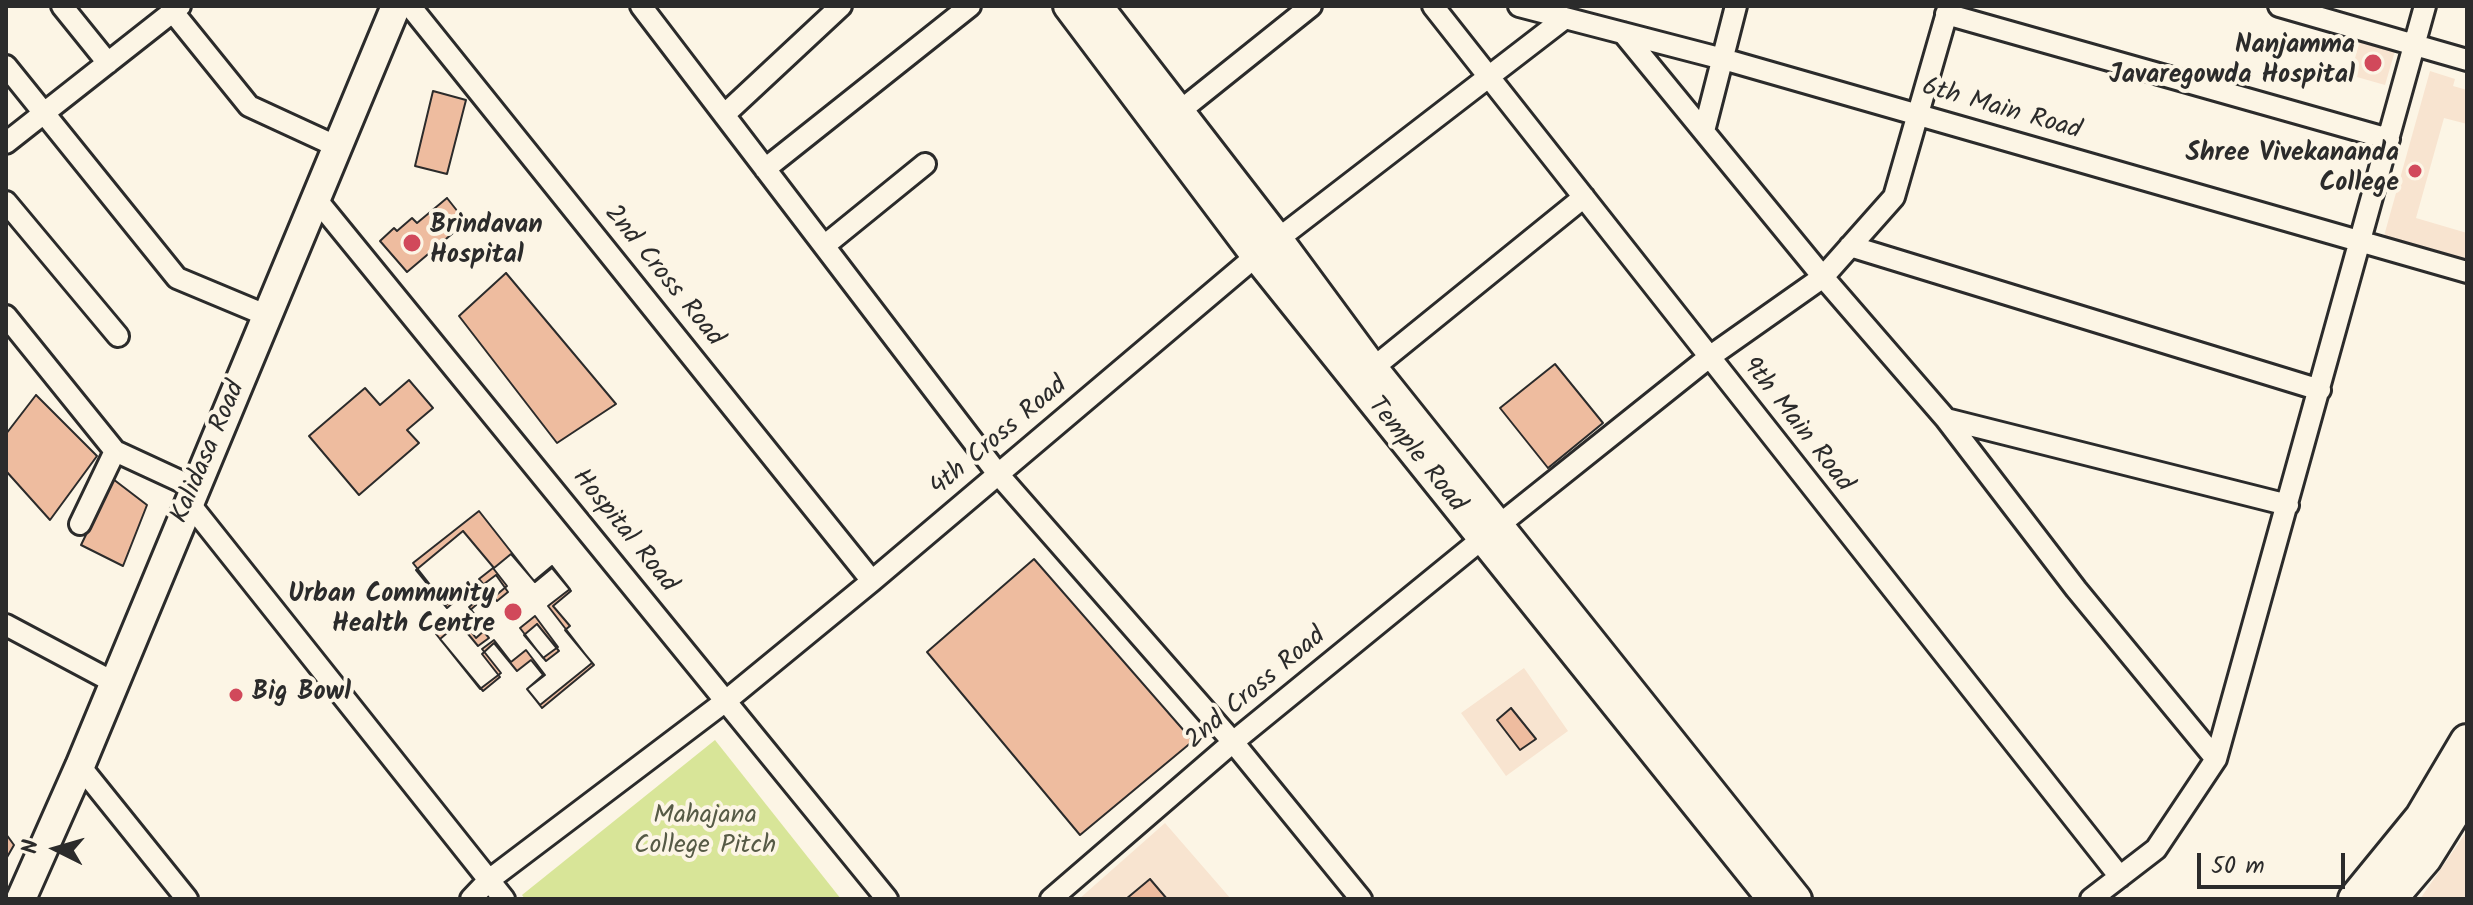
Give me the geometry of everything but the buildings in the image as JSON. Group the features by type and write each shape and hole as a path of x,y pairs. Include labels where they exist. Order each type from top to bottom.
{"main road":[{"path":"2355,899 2422,817 2467,741"},
{"path":"2390,899 2425,858 2467,791"}],"street":[{"path":"62,6 108,63"},
{"name":"Kalidasa Road","path":"21,899 115,683 396,6"},
{"name":"2nd Cross Road","path":"410,6 872,581"},
{"path":"641,6 998,474 1233,742 1361,899"},
{"path":"724,115 841,6"},
{"path":"765,169 970,6"},
{"name":"Temple Road","path":"1068,6 1267,247 1772,899"},
{"name":"Temple Road","path":"1098,6 1180,111 1267,247 1373,368 1490,532 1797,899"},
{"path":"1180,111 1311,6"},
{"name":"9th Main Road","path":"1433,6 2120,877"},
{"name":"6th Main Road","path":"1519,6 1723,59 2467,272"},
{"path":"1704,131 1736,6"},
{"path":"2279,6 2467,60"},
{"path":"2091,899 2156,849 2216,759 2425,6"},
{"path":"1947,10 2389,139"},
{"name":"2nd Cross Road","path":"1051,899 1233,742 1490,532 1708,358 1823,277 1894,197 1947,10"},
{"path":"6,143 108,63 167,11 249,106 338,147"},
{"name":"4th Cross Road","path":"471,899 489,880 727,700 1267,247 1565,18"},
{"path":"1623,33 1823,277 1946,419 2076,589 2216,759"},
{"path":"6,66 177,278 268,316"},
{"path":"824,246 925,164"},
{"path":"1373,368 1584,197"},
{"name":"Hospital Road","path":"316,199 887,899"},
{"path":"6,202 118,336"},
{"path":"1850,246 2320,390"},
{"path":"6,316 115,451 192,496 504,899"},
{"path":"1946,419 2288,505"},
{"path":"80,524 115,451"},
{"path":"6,625 115,683"},
{"path":"80,766 187,899"}],"shaded area":[{"name":"Nanjamma Javaregowda Hospital","path":"2360,41 2395,51 2385,85 2350,75"},
{"name":"Shree Vivekananda College","path":"2430,71 2455,79 2453,86 2467,90 2467,124 2444,118 2416,218 2467,233 2467,259 2384,236"},
{"path":"1524,668 1568,731 1506,776 1461,713"},
{"path":"1165,823 1231,899 1079,899"},
{"path":"2467,831 2467,899 2420,899"}],"green space":[{"name":"Mahajana College Pitch","path":"715,740 841,899 525,899 522,895"}],"place":[{"name":"Nanjamma Javaregowda Hospital","path":"2373,63"},
{"name":"Shree Vivekananda College","path":"2415,171"},
{"name":"Brindavan Hospital","path":"412,243"},
{"name":"Urban Community Health Centre","path":"513,612"},
{"name":"Big Bowl","path":"236,695"}]}
